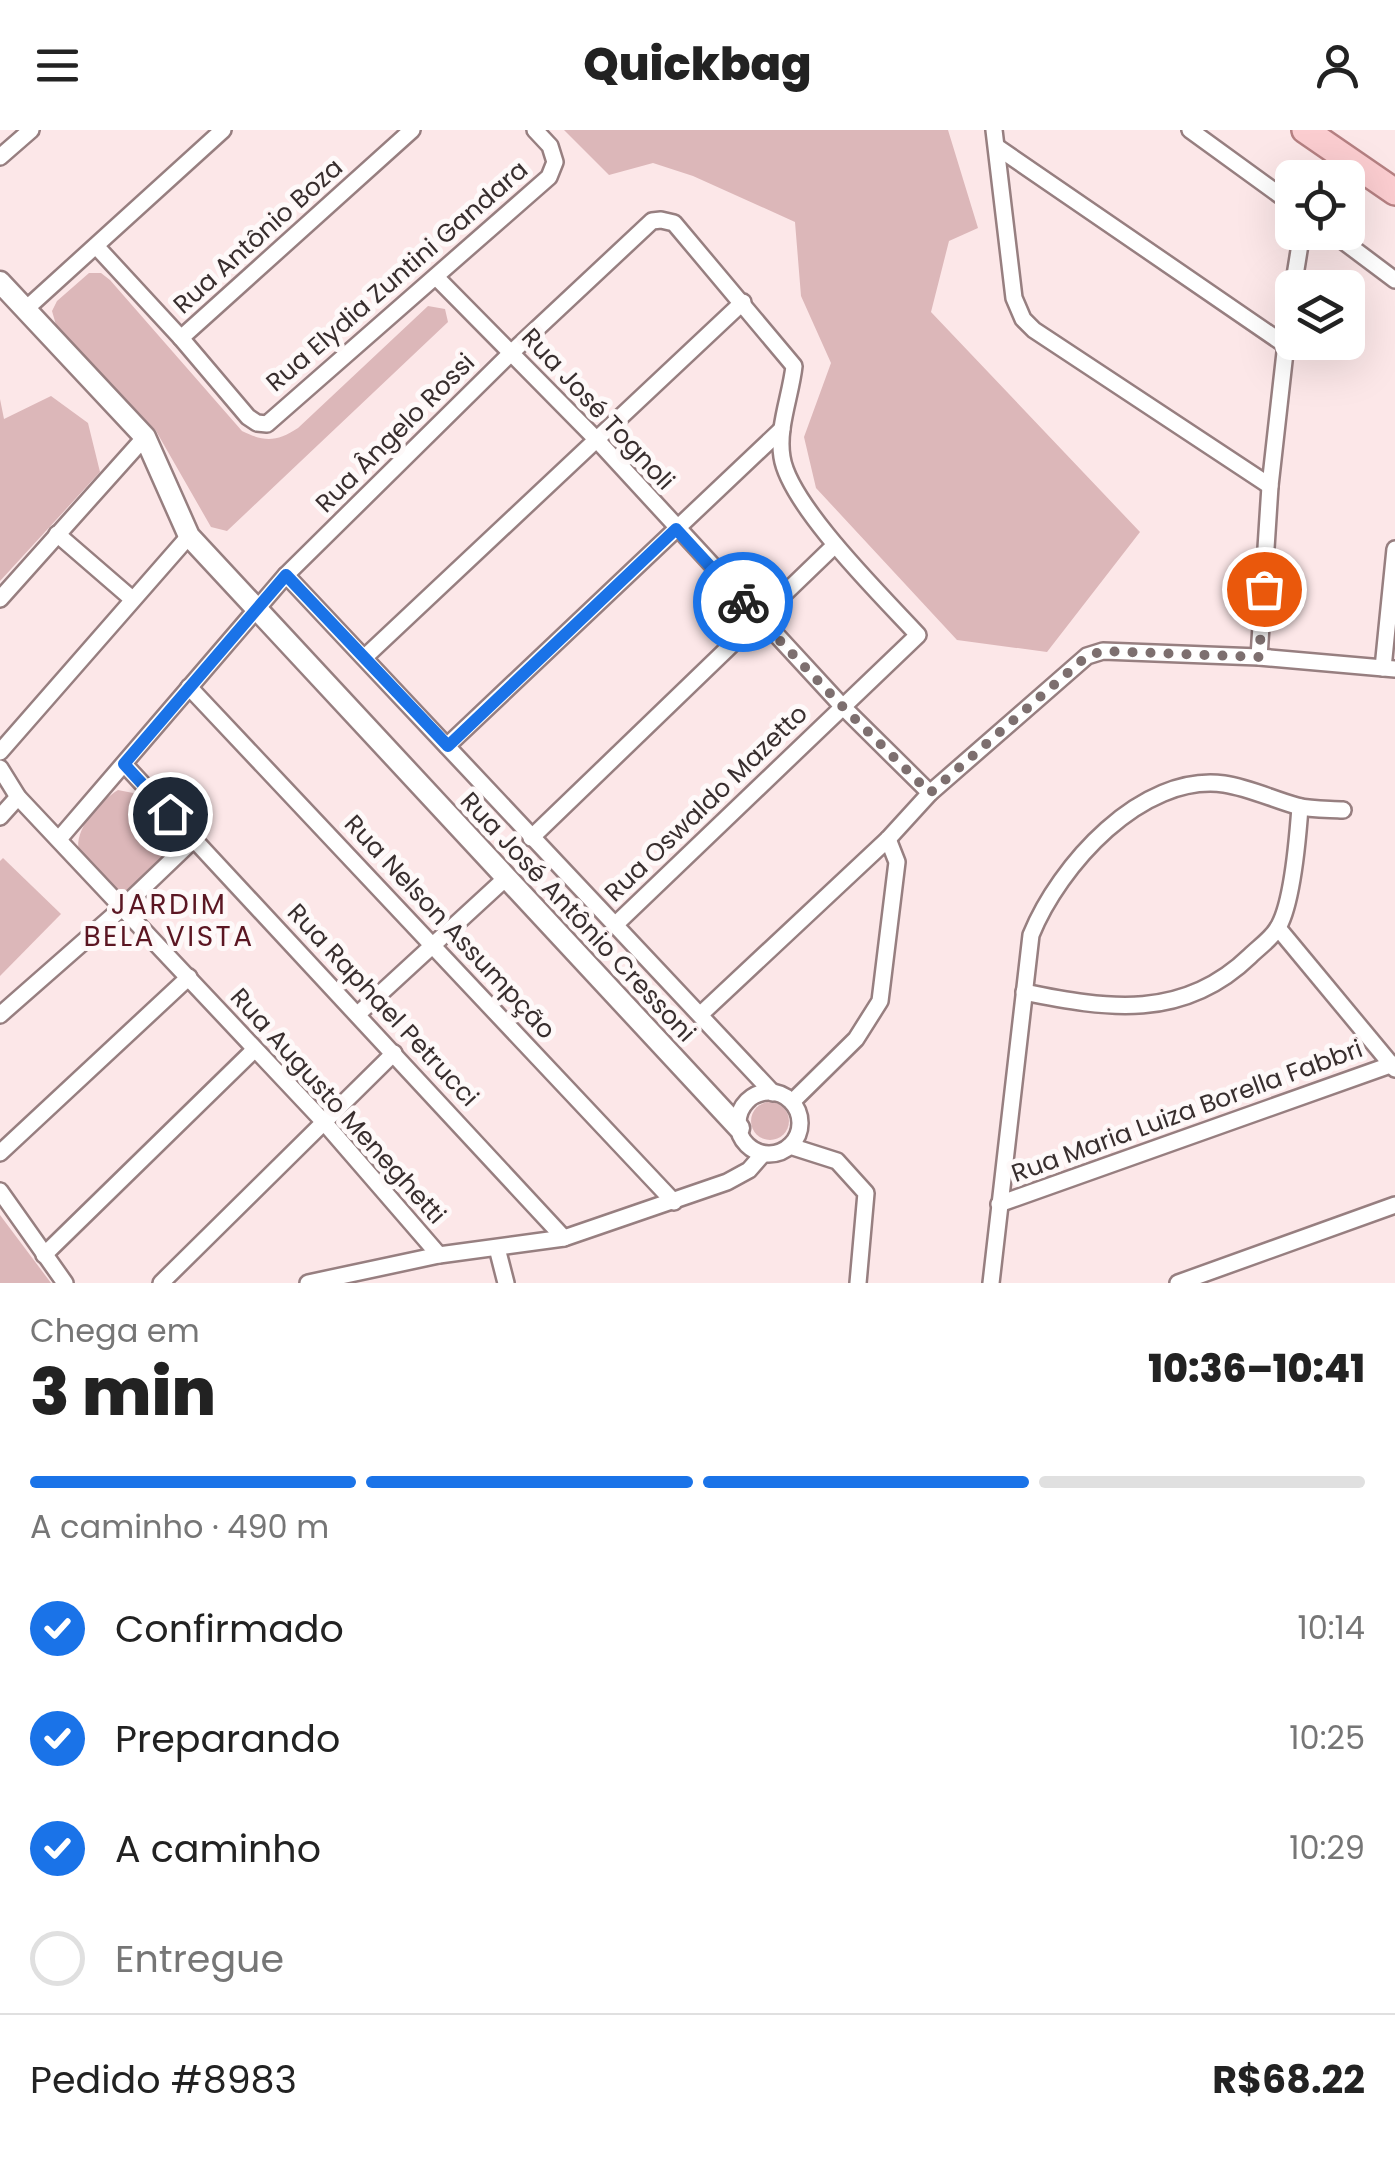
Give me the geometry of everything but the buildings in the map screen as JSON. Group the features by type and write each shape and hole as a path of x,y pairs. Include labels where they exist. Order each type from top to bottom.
{"main road":[{"path":"1304,130 1395,192"}],"street":[{"path":"0,158 31,130"},
{"path":"27,308 223,130"},
{"name":"Rua Antônio Boza","path":"181,338 412,130"},
{"name":"Rua Elydia Zuntini Gandara","path":"181,338 248,417 268,424 549,177 555,162 550,146 535,130"},
{"path":"1190,130 1275,192"},
{"path":"995,138 1014,298 1023,319 1270,486"},
{"path":"995,138 1275,338"},
{"name":"Rua Ângelo Rossi","path":"59,840 286,575 511,353 652,222 674,223 743,302"},
{"path":"96,246 181,338"},
{"path":"1355,250 1395,280"},
{"name":"Rua José Tognoli","path":"436,278 596,439 758,617 930,793"},
{"name":"Rua José Antônio Cressoni","path":"0,282 144,438 189,536 738,1128"},
{"path":"365,657 743,302 794,366 782,430 782,458 789,479 835,545 532,838"},
{"path":"1259,657 1282,360"},
{"path":"448,746 782,430"},
{"path":"0,599 144,438"},
{"path":"56,534 132,598"},
{"path":"0,752 189,536"},
{"name":"Rua Oswaldo Mazetto","path":"615,925 918,634 835,545"},
{"path":"700,1014 888,838 930,793 1087,656 1103,651 1259,657 1389,668 1395,549"},
{"name":"Rua José Antônio Cressoni","path":"286,575 774,1092"},
{"name":"Rua Nelson Assumpção","path":"189,687 674,1202"},
{"name":"Rua Raphael Petrucci","path":"124,764 564,1238"},
{"name":"Rua Augusto Meneghetti","path":"0,768 18,797 322,1121 439,1255"},
{"path":"990,1283 1031,936 1039,915 1064,876 1110,824 1160,795 1220,784 1258,791 1300,807 1343,810"},
{"path":"0,817 18,797"},
{"path":"1024,992 1093,1006 1136,1008 1192,996 1233,972 1278,928 1292,871 1300,807"},
{"path":"792,1102 856,1038 880,1001 897,862 888,838"},
{"path":"0,1015 193,840"},
{"path":"358,1014 507,877"},
{"path":"1278,928 1394,1066"},
{"path":"0,1153 189,977"},
{"path":"44,1255 254,1050"},
{"path":"161,1283 394,1053"},
{"name":"Rua Maria Luiza Borella Fabbri","path":"999,1204 1394,1066"},
{"path":"774,1092 792,1102 800,1120 790,1146 764,1154 747,1144 738,1128 738,1118 747,1101 774,1092"},
{"path":"790,1146 836,1161 866,1193 858,1283"},
{"path":"308,1283 439,1255 564,1238 740,1177 764,1154"},
{"path":"0,1191 65,1283"},
{"path":"1178,1283 1395,1205"},
{"path":"498,1248 506,1283"}],"shaded area":[{"path":"564,130 948,130 978,228 949,241 931,312 1140,532 1047,652 957,640 816,488 804,437 831,363 801,296 795,222 693,176 653,163 609,175"},
{"path":"89,273 101,273 110,280 242,431 264,439 277,438 298,428 428,306 445,309 448,322 227,531 211,527 156,431 56,325 52,311 57,301"},
{"path":"51,396 88,423 100,472 0,581 0,399 4,419"},
{"path":"118,790 133,793 171,836 172,850 126,891 117,892 79,851 78,843 90,817"},
{"path":"3,858 61,914 0,976 0,861"},
{"path":"770,1102 783,1108 789,1121 783,1134 770,1140 757,1134 751,1121 757,1108"},
{"path":"0,1215 51,1283 0,1283"}],"way so far":[{"path":"743,602 930,793 1087,656 1103,651 1259,657 1264,589"}],"district":[{"name":"JARDIM BELA VISTA","path":"169,920"}],"route":[{"path":"170,814 124,764 286,575 448,746 676,529 743,602"}]}
